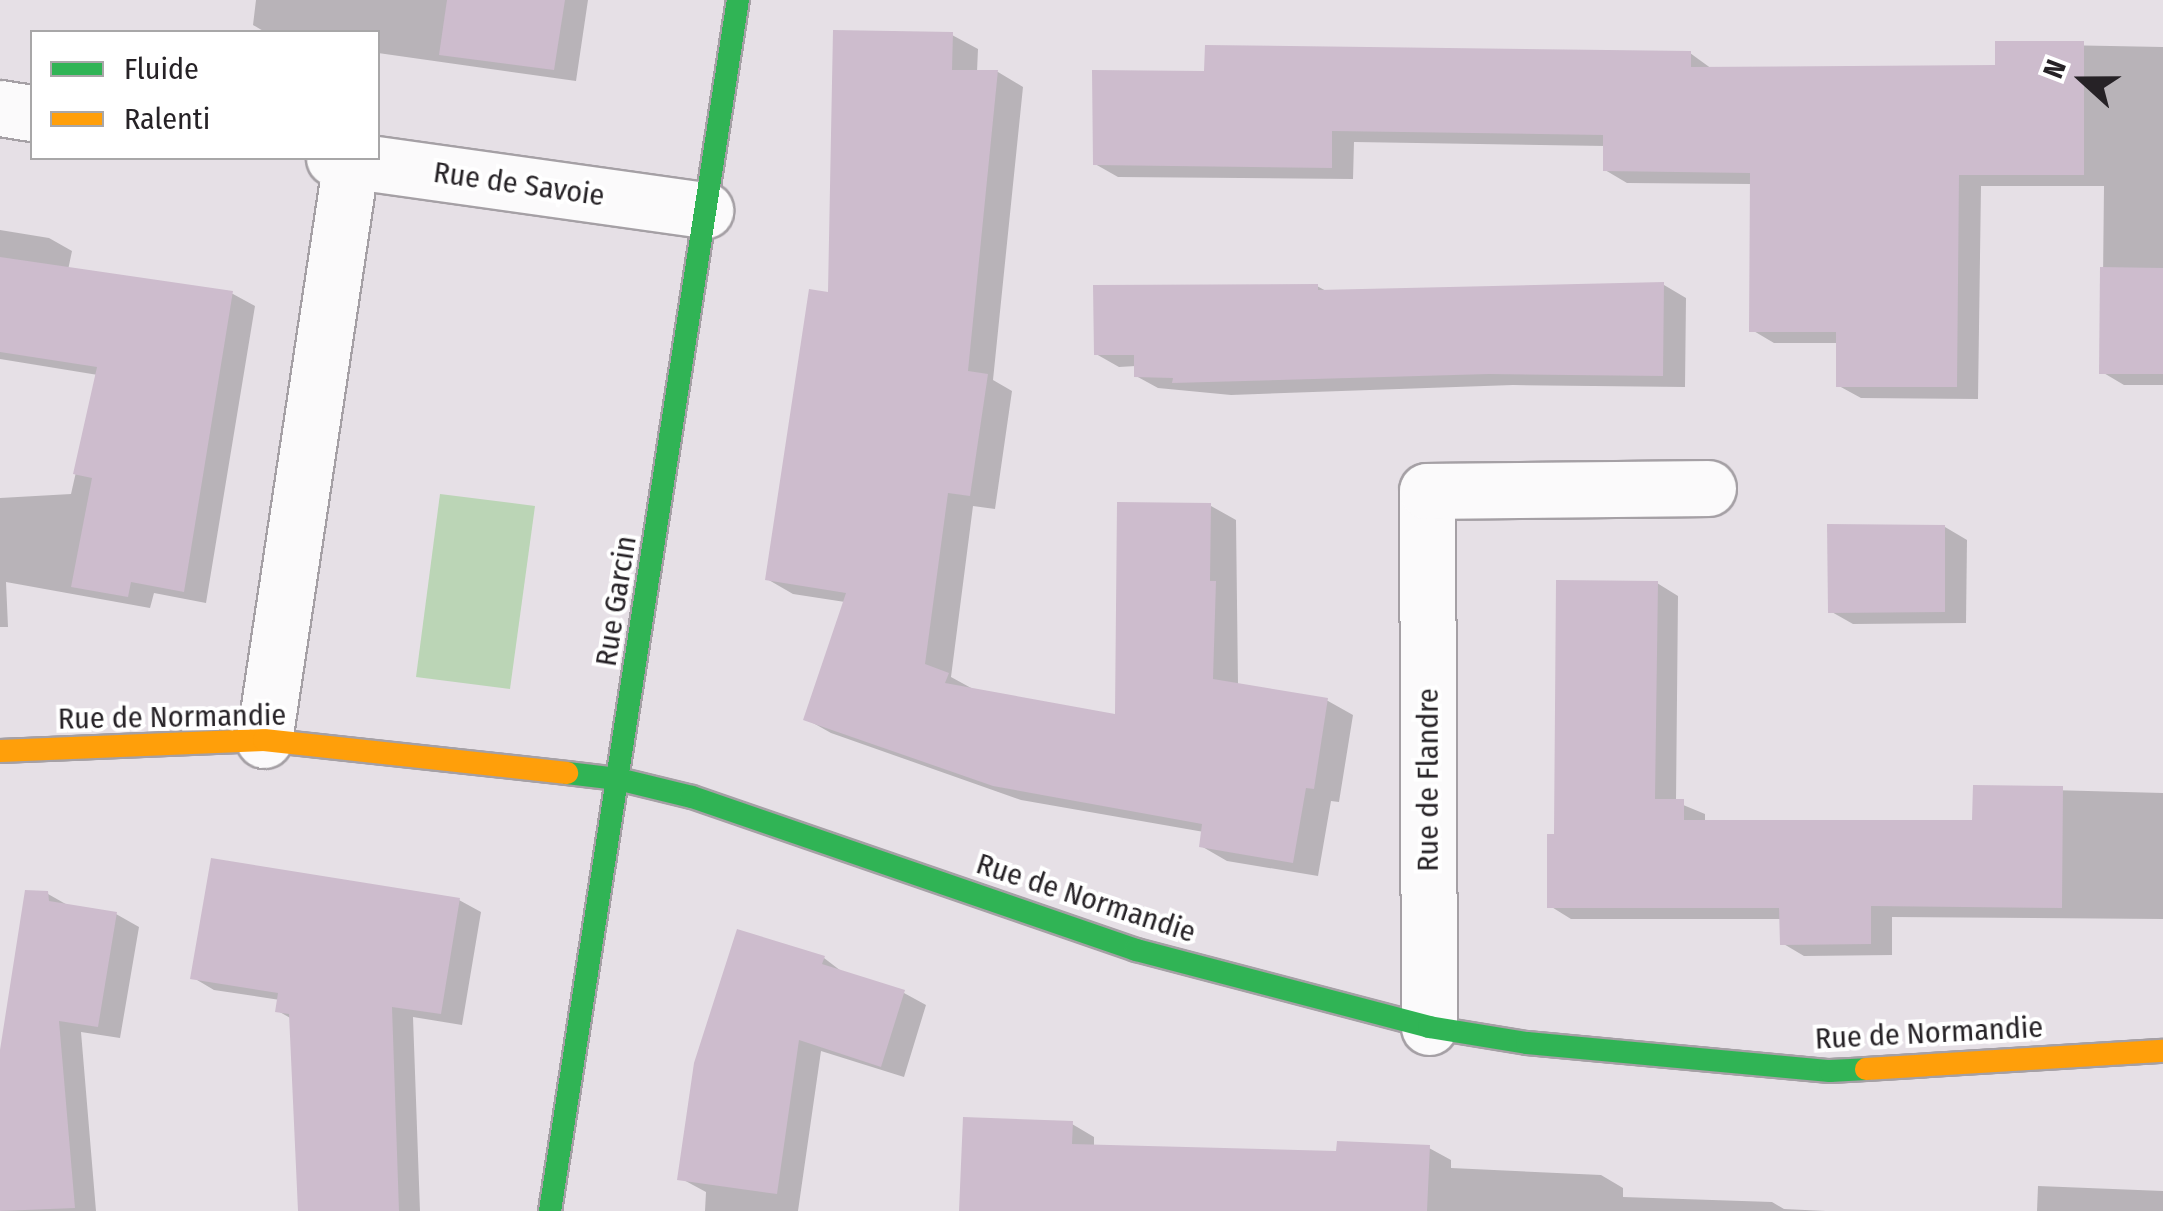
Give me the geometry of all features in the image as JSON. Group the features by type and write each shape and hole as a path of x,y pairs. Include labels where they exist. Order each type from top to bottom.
{"street":[{"name":"Rue Garcin","path":"550,1211 738,0"},
{"path":"0,108 30,113"},
{"path":"264,740 342,160"},
{"name":"Rue de Savoie","path":"349,160 705,210"},
{"name":"Rue de Flandre","path":"1428,1027 1404,532 1427,491 1708,488"},
{"name":"Rue de Normandie","path":"0,752 264,740 618,779 692,797 1136,950 1428,1027 1526,1044 1830,1071 2163,1051"}],"green space":[{"path":"440,494 535,506 510,689 416,677"}],"building":[{"path":"447,0 565,0 554,70 439,55"},
{"path":"833,30 953,32 952,70 998,70 968,371 988,374 970,496 948,493 925,664 949,673 945,683 1115,714 1117,502 1211,503 1210,581 1216,581 1213,679 1328,698 1314,789 1306,788 1293,863 1199,847 1202,824 993,786 803,720 846,593 765,580 809,289 828,292"},
{"path":"1995,41 2084,41 2084,175 1959,175 1957,387 1836,387 1836,332 1749,332 1750,173 1603,171 1603,135 1332,131 1332,168 1093,165 1092,70 1204,71 1205,45 1691,51 1691,67 1995,65"},
{"path":"0,257 233,291 184,592 131,582 128,597 71,587 92,478 73,474 97,367 0,352"},
{"path":"2100,267 2163,268 2163,374 2099,374"},
{"path":"1664,282 1663,376 1489,374 1172,383 1173,378 1134,377 1134,355 1094,355 1093,285 1318,284 1318,290"},
{"path":"1827,524 1945,525 1945,612 1828,613"},
{"path":"1556,580 1658,581 1655,799 1684,799 1684,820 1972,820 1973,785 2063,786 2062,908 1871,906 1871,944 1780,945 1779,908 1547,908 1547,834 1554,834"},
{"path":"211,858 460,898 441,1014 392,1007 399,1211 298,1211 289,1014 275,1012 278,993 190,979"},
{"path":"25,890 48,891 49,901 117,912 98,1027 59,1021 75,1208 0,1211 0,1050"},
{"path":"737,929 825,956 822,964 905,990 881,1067 799,1040 777,1194 677,1180 694,1063"},
{"path":"963,1117 1073,1121 1072,1144 1336,1151 1337,1141 1430,1145 1427,1211 959,1211"}],"traffic: fast":[{"path":"550,1211 738,0"},
{"path":"567,773 618,779 692,797 1136,950 1429,1027 1527,1043 1830,1071 1866,1069"}],"traffic: slow":[{"path":"0,751 264,740 567,773"},
{"path":"1866,1069 2163,1051"}]}
